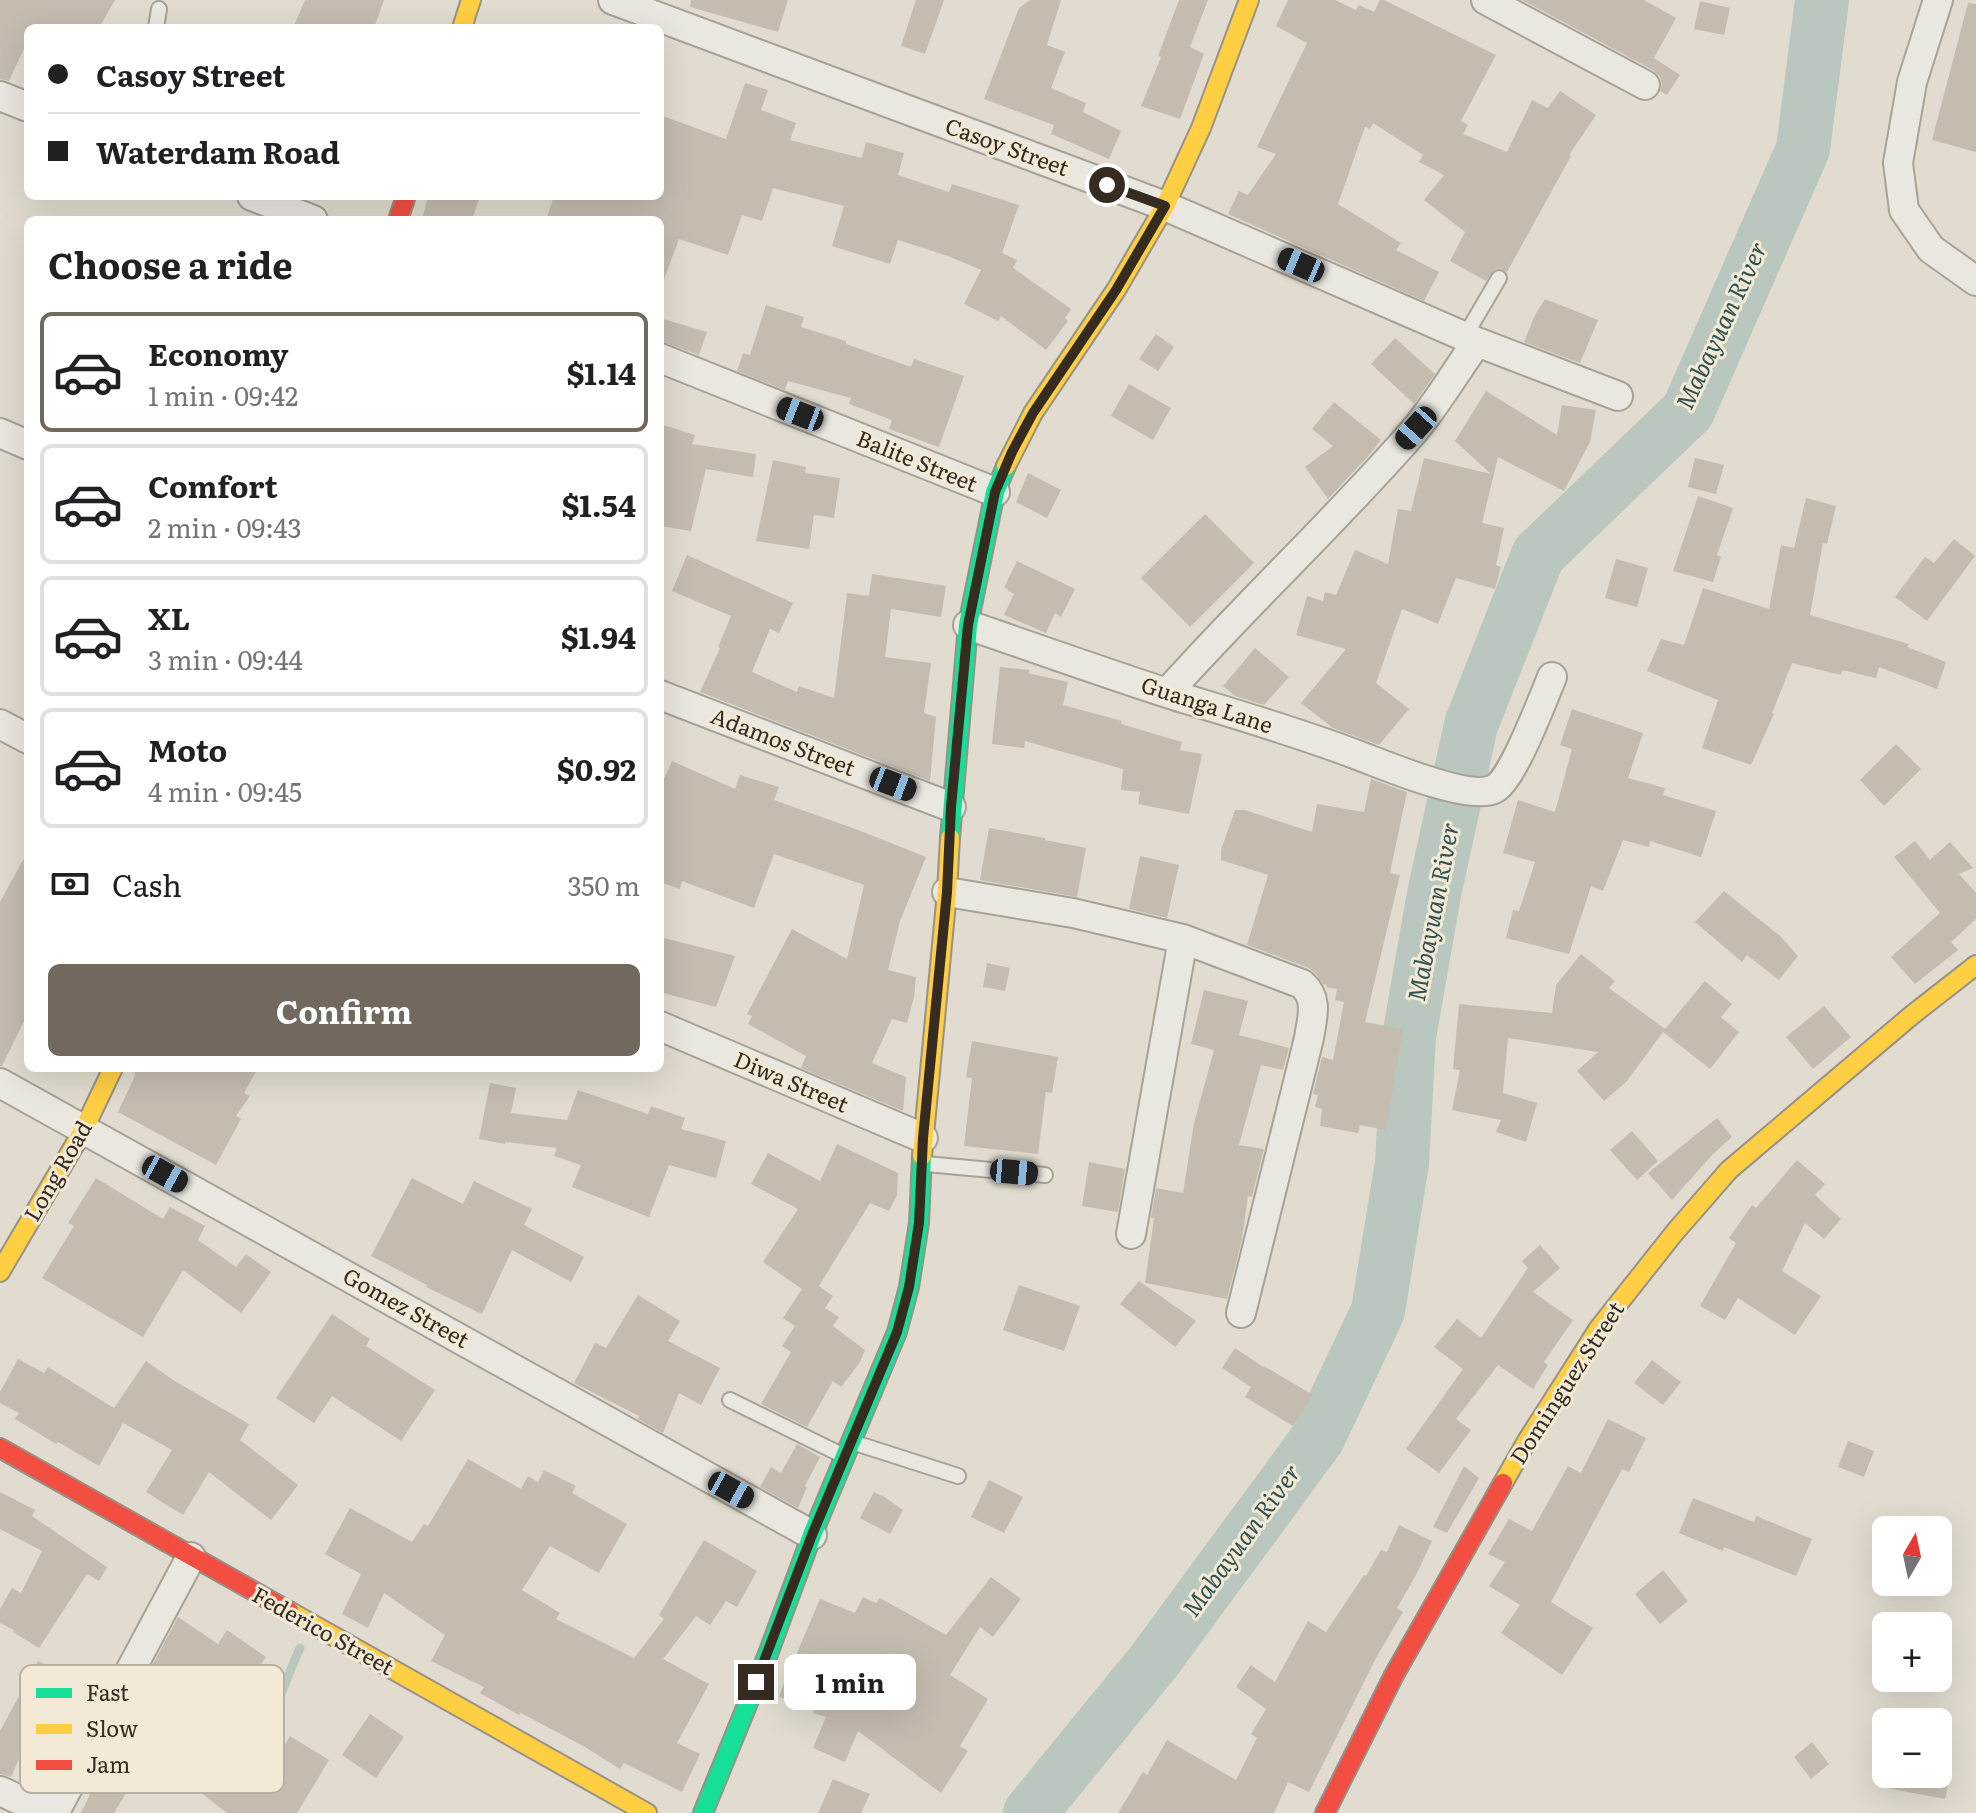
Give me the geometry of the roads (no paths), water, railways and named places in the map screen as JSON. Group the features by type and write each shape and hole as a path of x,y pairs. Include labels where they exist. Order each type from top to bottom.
{"street":[{"path":"463,24 471,0"},
{"name":"Casoy Street","path":"613,0 1165,206 1471,339 1618,396"},
{"path":"703,1813 768,1654 812,1535 897,1332 909,1287 919,1223 922,1151 968,625 995,492 1033,413 1116,290 1165,206 1201,128 1249,0"},
{"path":"1486,0 1645,85"},
{"path":"1938,0 1912,82 1898,163 1904,210 1931,249 1976,281"},
{"path":"0,96 24,105"},
{"path":"262,200 303,216"},
{"path":"1167,693 1416,428 1471,339"},
{"name":"Balite Street","path":"664,360 995,492"},
{"path":"0,433 24,443"},
{"name":"Guanga Lane","path":"968,625 1445,786 1480,792 1493,791 1512,768 1552,677"},
{"name":"Adamos Street","path":"664,697 951,807"},
{"path":"0,724 24,737"},
{"path":"947,892 1073,913 1183,939 1302,984 1309,991 1313,998 1309,1038 1241,1313"},
{"path":"1131,1234 1183,939"},
{"name":"Dominguez Street","path":"1325,1813 1394,1675 1450,1574 1527,1441 1599,1328 1729,1170 1976,965"},
{"name":"Diwa Street","path":"664,1028 922,1151"},
{"name":"Long Road","path":"0,1272 84,1129 111,1072"},
{"name":"Gomez Street","path":"0,1083 812,1535"},
{"name":"Federico Street","path":"0,1448 647,1813"},
{"path":"133,1665 191,1557"},
{"path":"0,1791 42,1810 54,1809 65,1793"}],"lane":[{"path":"157,24 159,9"},
{"path":"1471,339 1499,278"},
{"path":"922,1151 1045,1175"},
{"path":"730,1400 848,1449 958,1476"}],"waterway":[{"name":"Mabayuan River","path":"1030,1813 1154,1661 1318,1438 1378,1311 1402,1163 1409,1037 1434,894 1471,725 1538,555 1688,411 1803,149 1822,0"},
{"path":"284,1687 300,1648"}]}
